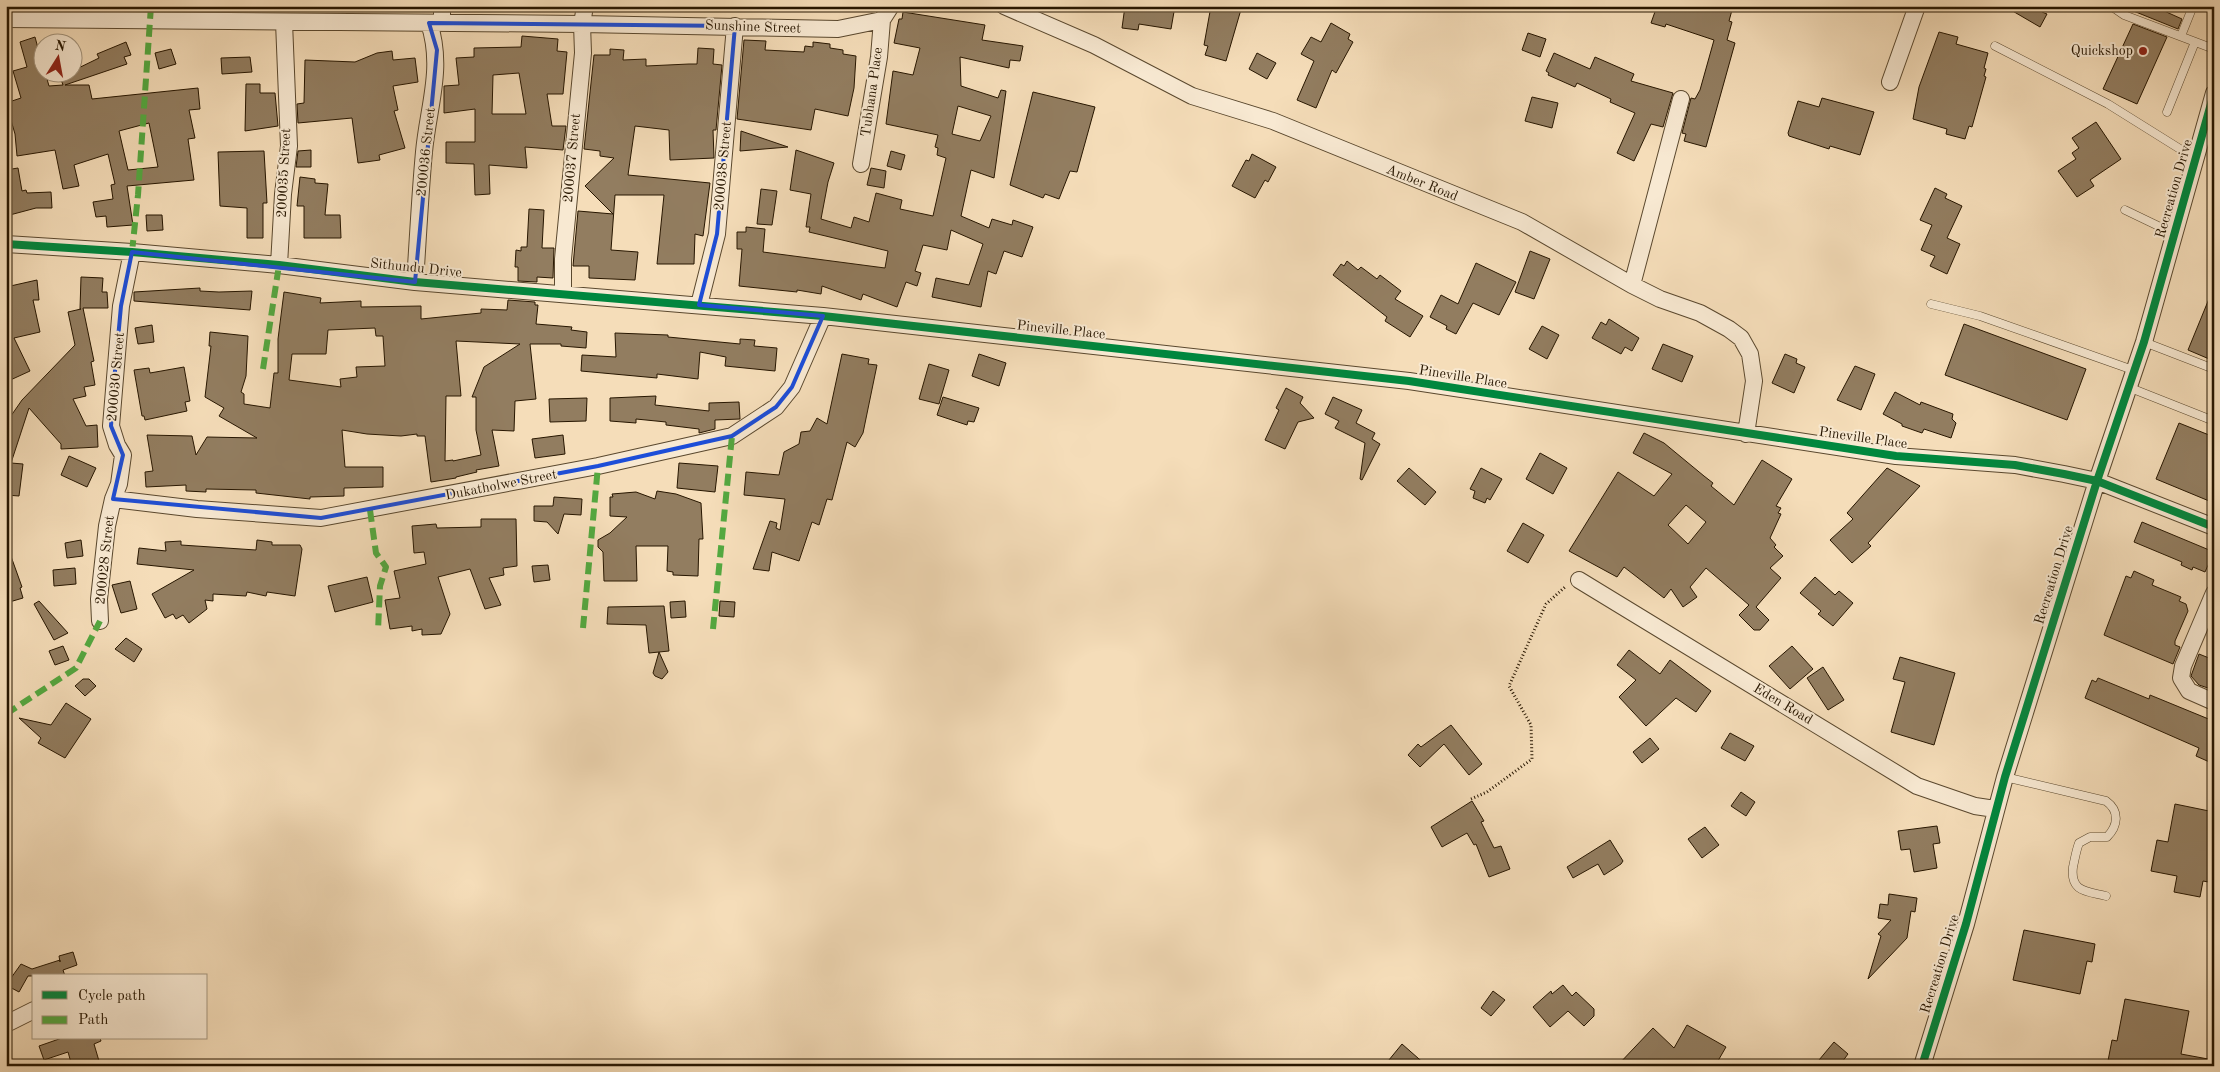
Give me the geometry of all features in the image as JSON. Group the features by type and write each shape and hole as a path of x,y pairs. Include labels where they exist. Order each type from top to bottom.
{"street":[{"name":"200036 Street","path":"415,282 424,150 434,86 437,50 436,23 442,6"},
{"name":"200037 Street","path":"563,293 563,259 583,54 582,24 586,6"},
{"path":"882,20 892,6"},
{"name":"Amber Road","path":"1004,6 1094,44 1192,96 1273,121 1522,222 1632,285 1700,313 1741,338 1750,354 1754,381 1746,434"},
{"path":"1890,82 1917,6"},
{"name":"Sunshine Street","path":"6,19 284,22 304,14 436,23 838,29 882,20"},
{"name":"Tubhana Place","path":"861,164 882,20"},
{"name":"200035 Street","path":"279,265 283,194 289,146 284,22"},
{"name":"200038 Street","path":"699,305 717,234 735,26"},
{"name":"Recreation Drive","path":"1922,1066 1966,924 1995,809 2097,481 2144,342 2214,93"},
{"path":"1632,285 1681,99"},
{"name":"Sithundu Drive","path":"6,244 132,252 279,265 415,282 824,316"},
{"name":"200030 Street","path":"113,498 120,484 123,455 117,445 111,426 114,382 121,306 132,252"},
{"name":"Dukatholwe Street","path":"113,498 197,509 321,518 598,466 732,436 776,407 792,387 824,316"},
{"name":"Pineville Place","path":"824,316 1410,381 1896,456 2015,466 2097,481 2214,527"},
{"name":"200028 Street","path":"100,621 103,560 113,498"},
{"name":"Eden Road","path":"1579,580 1917,786 1975,806 1995,809"},
{"path":"2214,593 2183,666 2181,678 2189,691 2214,702"},
{"path":"6,1024 32,1011"}],"lane":[{"path":"2111,6 2124,15 2214,49"},
{"path":"2181,36 2193,6"},
{"path":"2167,112 2195,42"},
{"path":"1994,46 2108,104 2196,159"},
{"path":"2125,210 2175,234"},
{"path":"1931,304 1980,316 2133,370"},
{"path":"2144,342 2214,369"},
{"path":"2128,387 2214,421"},
{"path":"2005,777 2106,801 2113,806 2116,813 2114,830 2107,837 2090,837 2079,844 2072,874 2073,882 2077,887 2106,896"}],"path":[{"path":"1471,799 1487,792 1532,759 1530,725 1509,686 1546,604 1566,586 1579,580"}],"highlighted area":[{"path":"429,23 735,26 717,234 699,305 823,316 792,387 776,407 732,436 598,466 321,518 113,499 123,455 111,426 114,382 121,306 132,252 415,282 437,50"}],"building":[{"path":"1125,6 1175,6 1171,29 1139,24 1138,30 1122,28"},
{"path":"1211,6 1242,6 1226,61 1205,55 1208,46 1204,45"},
{"path":"1657,6 1721,6 1732,10 1729,21 1732,22 1727,40 1735,43 1706,147 1684,141 1686,134 1682,133 1691,98 1695,99 1700,90 1714,40 1666,24 1665,27 1651,23"},
{"path":"2004,6 2045,6 2042,12 2047,14 2040,27"},
{"path":"2121,6 2153,6 2182,19 2178,29"},
{"path":"903,12 985,25 982,40 1023,46 1020,61 1010,60 1009,68 960,57 961,86 998,98 1001,90 1006,91 994,178 971,170 961,216 989,228 992,219 1012,225 1013,220 1033,227 1022,257 1004,251 996,274 988,271 981,307 932,297 936,278 969,285 983,244 951,230 947,250 923,245 915,271 921,273 917,286 906,282 897,307 863,294 861,300 822,286 821,294 797,290 797,292 739,286 742,249 737,249 737,232 746,232 746,227 765,229 763,252 885,268 888,251 809,232 810,227 806,227 811,194 790,190 796,150 834,163 828,182 821,219 851,228 854,217 869,222 876,193 902,200 900,209 933,216 946,158 937,155 938,148 935,147 938,135 886,124 893,71 913,75 920,48 894,43 899,19 902,19","holes":["958,106 991,116 980,141 952,134"]},
{"path":"1331,23 1350,34 1348,39 1353,42 1336,73 1332,70 1316,108 1297,100 1314,61 1301,54 1311,37 1321,42"},
{"path":"2133,24 2167,37 2137,104 2103,89"},
{"path":"1939,32 1958,37 1956,44 1988,53 1984,68 1986,69 1984,76 1986,77 1972,127 1969,126 1965,139 1946,134 1947,129 1913,119 1919,87"},
{"path":"1528,33 1546,39 1540,57 1522,50"},
{"path":"522,36 558,39 557,51 567,52 563,94 547,94 552,126 566,126 563,150 525,147 527,168 489,165 490,194 475,195 474,164 446,163 446,142 475,142 475,109 444,113 444,86 459,85 456,58 474,57 474,48 521,47","holes":["519,73 526,114 492,114 493,75"]},
{"path":"32,38 32,82 48,82 49,86 63,85 62,82 74,82 65,85 89,85 92,99 198,88 200,109 189,110 195,138 188,139 194,180 127,186 133,225 107,227 106,216 96,217 93,202 113,199 111,185 115,184 108,154 74,165 79,186 63,189 55,150 17,156 15,134 6,103 21,98 13,71 27,67 20,42","holes":["149,123 158,167 128,170 119,131"]},
{"path":"744,40 766,41 765,50 804,52 805,46 813,47 813,42 830,44 830,48 843,50 843,54 856,56 854,88 848,116 815,109 811,130 737,119"},
{"path":"126,42 131,55 124,57 127,64 82,79 82,66 99,58 97,54"},
{"path":"698,48 714,49 713,64 722,65 716,130 713,130 714,158 670,160 669,130 635,126 628,175 710,183 703,236 695,234 694,264 657,264 664,195 615,195 611,250 638,252 635,280 589,278 589,266 573,266 578,211 613,214 585,186 614,158 600,156 600,151 584,149 594,55 610,55 610,49 624,50 623,60 646,59 646,66 697,64"},
{"path":"171,49 176,64 159,69 155,53"},
{"path":"392,51 393,60 415,58 418,82 393,86 398,110 394,111 405,148 379,155 380,160 358,163 352,118 298,123 297,104 304,103 305,60 355,62 377,53"},
{"path":"1257,53 1276,63 1267,79 1249,69"},
{"path":"1554,53 1590,69 1595,57 1634,74 1631,81 1673,93 1663,127 1651,124 1634,161 1617,153 1635,113 1610,102 1611,99 1577,83 1575,87 1548,75 1549,73 1546,71"},
{"path":"250,57 252,72 222,74 221,58"},
{"path":"246,84 260,84 260,93 275,93 278,126 245,131"},
{"path":"1033,92 1095,107 1077,172 1070,171 1059,199 1045,194 1043,198 1010,185"},
{"path":"1532,97 1558,103 1552,128 1525,121"},
{"path":"1822,98 1874,112 1860,155 1830,146 1829,149 1789,136 1788,133 1798,101 1819,107"},
{"path":"2096,122 2121,159 2090,180 2094,186 2077,197 2058,171 2076,159 2072,153 2079,148 2072,138"},
{"path":"741,131 788,147 740,151"},
{"path":"311,150 311,167 296,167 298,151"},
{"path":"264,151 267,203 263,203 263,238 247,238 247,208 220,206 218,152"},
{"path":"891,151 905,155 901,170 887,166"},
{"path":"1252,154 1276,167 1268,182 1265,180 1255,198 1232,186 1246,160 1249,161"},
{"path":"18,168 22,191 26,190 27,193 51,192 52,208 36,208 6,216 6,170"},
{"path":"871,168 886,171 884,188 867,185"},
{"path":"300,177 315,179 315,183 328,184 325,215 340,215 341,238 304,238 304,206 297,206"},
{"path":"1935,188 1947,194 1945,198 1962,206 1947,238 1960,244 1947,274 1930,266 1935,256 1921,250 1932,225 1920,220"},
{"path":"761,189 777,191 772,225 757,224"},
{"path":"529,209 544,210 542,248 554,248 553,278 537,277 537,282 518,281 518,267 515,267 516,250 521,251 521,247 527,247"},
{"path":"146,215 162,215 163,230 147,231"},
{"path":"1530,251 1550,259 1534,299 1515,292"},
{"path":"1347,261 1358,270 1361,267 1377,279 1380,275 1401,291 1395,299 1423,316 1410,337 1385,321 1387,317 1333,275 1341,264 1344,266"},
{"path":"1476,263 1516,282 1499,315 1473,303 1456,334 1446,329 1447,326 1430,317 1441,295 1458,304"},
{"path":"81,277 103,278 102,292 107,292 108,308 83,308 94,361 91,362 95,385 84,387 86,396 73,399 86,426 97,425 98,447 61,449 61,444 29,408 11,463 23,464 19,496 6,495 6,423 22,400 75,345 68,312 81,309"},
{"path":"37,280 39,300 33,300 40,332 14,338 30,371 6,382 6,287"},
{"path":"200,288 200,291 252,291 250,310 134,301 134,292"},
{"path":"2214,290 2214,361 2188,350"},
{"path":"284,292 321,298 320,303 361,301 361,307 421,306 421,319 481,313 481,309 507,310 508,300 535,302 535,305 538,305 536,324 572,327 571,330 587,332 586,348 561,346 561,344 530,344 536,399 515,401 514,431 492,430 499,466 476,470 477,472 456,478 431,482 425,436 417,436 417,434 401,436 367,434 342,430 345,467 383,467 383,487 344,488 344,496 310,497 310,499 256,493 256,490 206,489 206,492 186,491 186,485 146,487 145,472 153,471 147,435 192,436 196,455 207,437 257,438 219,416 224,408 205,397 211,346 209,346 210,332 248,336 246,376 241,392 244,394 244,404 270,408 274,373 278,373 278,339","holes":["375,328 376,336 383,336 385,366 356,367 357,377 340,379 341,387 289,380 292,354 326,354 328,330","456,341 520,344 484,367 472,397 476,397 476,430 481,455 445,461 446,396 461,396"]},
{"path":"1609,319 1639,338 1632,351 1625,347 1621,354 1592,338 1601,322 1606,325"},
{"path":"1964,324 2086,369 2067,420 1945,375"},
{"path":"152,325 154,342 138,344 135,328"},
{"path":"1542,326 1559,335 1547,359 1529,349"},
{"path":"615,333 668,335 668,337 740,344 740,339 755,340 754,346 777,348 775,371 725,366 726,357 700,352 698,379 657,374 657,378 581,371 582,355 616,357"},
{"path":"1663,344 1693,356 1682,382 1652,369"},
{"path":"842,354 869,359 868,364 877,365 863,433 855,447 847,442 832,500 827,499 819,525 812,522 799,561 772,552 769,571 753,569 770,521 777,523 776,528 780,530 785,499 744,495 746,472 779,475 784,452 799,444 801,432 810,431 817,418 827,424"},
{"path":"979,354 1006,363 999,386 972,376"},
{"path":"1785,354 1797,359 1796,363 1805,367 1794,393 1772,383"},
{"path":"929,364 949,370 939,404 919,399"},
{"path":"1855,366 1875,374 1861,410 1837,400"},
{"path":"184,367 190,401 185,402 187,411 145,420 144,416 142,416 134,370 149,368 150,373"},
{"path":"1286,388 1303,397 1300,403 1314,418 1298,422 1285,449 1265,440 1279,410 1276,408"},
{"path":"1895,392 1920,405 1921,402 1953,414 1952,419 1956,423 1951,438 1924,429 1922,433 1902,426 1902,424 1883,414"},
{"path":"656,396 655,405 709,411 709,403 739,402 740,419 715,420 715,429 699,433 699,429 666,425 666,422 636,419 636,423 610,421 610,398"},
{"path":"943,397 979,408 974,422 968,421 967,425 937,415"},
{"path":"1333,397 1362,410 1356,423 1375,433 1372,439 1380,444 1362,480 1360,479 1365,443 1335,428 1339,421 1325,414"},
{"path":"587,398 586,421 550,422 549,399"},
{"path":"2179,423 2214,437 2214,503 2156,479"},
{"path":"1644,433 1664,443 1713,483 1711,486 1734,505 1762,460 1792,479 1776,506 1781,508 1778,513 1781,514 1770,538 1776,545 1774,547 1783,556 1770,568 1781,578 1756,607 1769,620 1760,630 1754,630 1739,615 1749,605 1706,568 1690,587 1697,597 1683,607 1671,589 1664,598 1624,567 1617,577 1569,551 1618,472 1654,496 1672,474 1633,453","holes":["1686,505 1706,522 1688,544 1668,525"]},
{"path":"563,435 565,454 535,458 532,439"},
{"path":"1540,453 1567,468 1553,494 1526,479"},
{"path":"69,456 96,468 87,487 61,475"},
{"path":"679,463 718,466 715,492 677,488"},
{"path":"1409,468 1436,492 1425,505 1397,481"},
{"path":"1481,468 1502,479 1490,500 1487,498 1485,503 1473,498 1475,491 1470,489"},
{"path":"1887,468 1920,486 1868,543 1871,546 1852,563 1830,540 1853,519 1847,513"},
{"path":"657,491 676,494 701,503 703,539 699,539 698,576 673,575 673,572 667,571 668,546 636,546 637,581 604,581 603,552 598,547 598,540 610,533 627,517 610,516 610,497 613,497 612,494 636,492 655,499"},
{"path":"554,497 582,499 581,515 564,514 558,534 547,522 534,521 534,506 553,506"},
{"path":"481,519 516,519 517,566 503,568 504,575 489,578 501,605 485,609 470,569 438,577 450,614 441,634 422,635 422,629 412,631 412,626 390,629 385,600 400,598 394,571 426,564 424,552 414,553 412,526 436,524 437,528 481,527"},
{"path":"2142,522 2214,552 2205,572 2193,567 2192,570 2181,565 2182,562 2134,542"},
{"path":"1523,523 1544,535 1528,563 1507,551"},
{"path":"81,540 83,556 67,558 65,543"},
{"path":"257,540 272,542 272,545 300,545 302,549 295,596 267,592 266,596 247,592 246,596 213,594 213,601 205,600 207,609 189,623 183,615 176,619 173,614 165,618 152,594 194,570 137,564 139,548 166,551 165,542 181,541 181,545 256,550"},
{"path":"6,548 8,548 22,587 20,588 23,598 6,603"},
{"path":"548,565 550,580 534,582 532,566"},
{"path":"75,568 76,584 54,586 53,570"},
{"path":"2134,571 2154,580 2152,585 2181,597 2179,601 2186,604 2188,611 2175,641 2175,645 2180,647 2173,664 2104,635 2126,576 2131,578"},
{"path":"367,577 373,602 335,612 328,586"},
{"path":"1815,577 1835,595 1839,591 1853,603 1833,626 1818,614 1821,611 1800,593"},
{"path":"130,581 137,609 121,613 112,585"},
{"path":"39,601 68,633 54,640 34,604"},
{"path":"685,601 686,617 671,618 670,602"},
{"path":"720,601 735,602 734,617 719,616"},
{"path":"664,606 669,651 649,653 646,625 607,624 608,607"},
{"path":"126,638 142,649 134,662 115,649"},
{"path":"63,646 69,660 55,665 49,651"},
{"path":"1792,646 1813,669 1790,689 1769,666"},
{"path":"1629,650 1660,674 1670,660 1711,691 1696,712 1676,698 1646,726 1619,697 1636,680 1617,665"},
{"path":"659,652 668,672 662,679 653,673"},
{"path":"2199,654 2214,660 2214,690 2199,685 2191,676"},
{"path":"1900,657 1955,673 1934,745 1891,732 1905,682 1893,679"},
{"path":"1823,667 1844,700 1828,710 1807,678"},
{"path":"2098,678 2149,699 2150,695 2211,720 2214,713 2214,764 2196,756 2199,748 2085,698 2092,680 2096,682"},
{"path":"83,679 89,679 96,686 85,696 75,686"},
{"path":"66,703 91,719 65,758 38,743 41,738 19,718 51,725"},
{"path":"1451,725 1482,764 1469,775 1444,744 1420,767 1408,755 1418,744 1421,747"},
{"path":"1730,733 1754,746 1745,761 1721,748"},
{"path":"1650,738 1659,749 1642,763 1633,752"},
{"path":"1741,792 1755,802 1746,816 1731,806"},
{"path":"1472,801 1484,821 1481,822 1494,848 1501,846 1510,869 1489,877 1476,844 1474,845 1467,833 1442,847 1431,827"},
{"path":"2175,804 2214,812 2214,883 2203,881 2200,897 2174,892 2177,876 2151,871 2157,840 2168,842"},
{"path":"1937,826 1940,843 1933,844 1937,868 1914,872 1910,849 1901,850 1898,831"},
{"path":"1705,827 1719,845 1702,858 1688,839"},
{"path":"1610,840 1623,861 1621,864 1604,875 1598,864 1573,878 1567,867"},
{"path":"1889,894 1917,898 1915,912 1911,911 1907,938 1868,979 1881,936 1878,934 1891,920 1878,918 1880,904 1888,905"},
{"path":"2024,930 2095,944 2092,962 2087,961 2080,994 2013,980"},
{"path":"73,952 77,965 63,970 64,974 32,974 32,976 28,976 19,992 6,985 21,964 32,969 60,960 59,956"},
{"path":"1563,985 1572,996 1576,992 1594,1009 1594,1016 1584,1026 1568,1011 1550,1027 1533,1007 1551,991 1552,994"},
{"path":"1493,991 1505,1000 1491,1016 1481,1008"},
{"path":"2125,999 2189,1011 2181,1054 2208,1059 2208,1066 2107,1066 2112,1040 2117,1041"},
{"path":"1687,1025 1726,1047 1715,1066 1617,1066 1653,1028 1674,1048"},
{"path":"56,1040 101,1041 94,1044 99,1061 72,1066 68,1052 44,1060 39,1046"},
{"path":"1834,1042 1848,1054 1839,1066 1814,1066"},
{"path":"1402,1044 1427,1066 1384,1066"}],"marked path":[{"path":"132,252 138,195 151,6"},
{"path":"263,369 279,265"},
{"path":"713,629 732,436"},
{"path":"583,628 598,466"},
{"path":"370,510 376,553 386,567 380,586 378,631"},
{"path":"6,714 76,668 100,621"}],"cycle path":[{"path":"1922,1066 1966,924 2005,777 2097,481 2144,342 2214,93"},
{"path":"6,244 132,252 279,265 415,282 823,316 1409,381 1896,456 2015,465 2097,481 2214,527"}],"place":[{"name":"Quickshop","path":"2143,51"}]}
